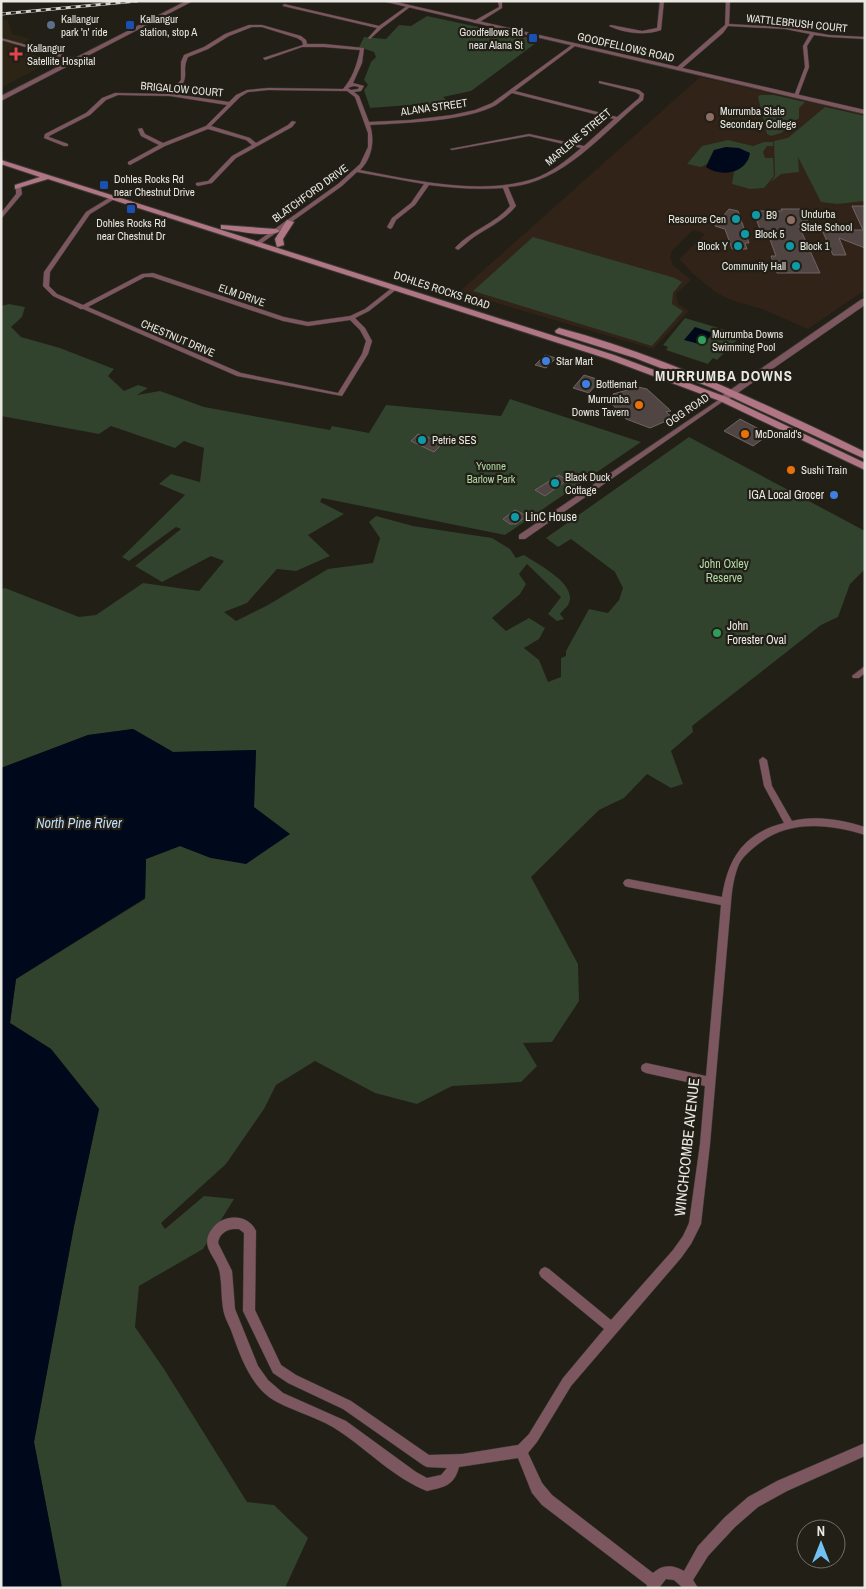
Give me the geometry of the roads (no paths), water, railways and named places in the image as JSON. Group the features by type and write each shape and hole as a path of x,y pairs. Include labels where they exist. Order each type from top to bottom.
{"main road":[{"name":"DOHLES ROCKS ROAD","path":"1,155 115,196 611,357 723,399 865,468"},
{"name":"DOHLES ROCKS ROAD","path":"1,162 222,227 260,242 280,245 455,301 609,346 732,393 865,456"},
{"path":"18,187 49,177"},
{"path":"280,245 279,238 290,222"},
{"path":"222,227 276,231"}],"street":[{"path":"1,99 73,59 187,1"},
{"path":"1,95 191,1"},
{"name":"GOODFELLOWS ROAD","path":"384,1 865,112"},
{"path":"476,22 501,7 500,1"},
{"path":"611,26 635,31 656,31 659,29 662,1"},
{"path":"678,69 727,24 728,1"},
{"path":"284,5 380,27"},
{"path":"370,38 380,27 408,7"},
{"name":"WATTLEBRUSH COURT","path":"727,24 785,28 865,38"},
{"path":"170,96 183,79 181,65 186,56 245,28 262,26 304,41 305,46"},
{"path":"796,96 807,67 806,46 813,33"},
{"path":"1,39 73,59"},
{"name":"ALANA STREET","path":"366,124 411,121 468,113 494,104 573,45"},
{"path":"265,59 278,57 290,49 305,46 362,49 362,57 349,88"},
{"path":"354,79 358,87 357,96"},
{"name":"MARLENE STREET","path":"357,171 428,183 478,188 505,186 549,175 641,99 642,94 637,91 601,82"},
{"path":"130,163 163,145 208,127 240,95 253,90 358,87"},
{"name":"BLATCHFORD DRIVE","path":"260,242 340,185 357,171 366,156 370,147 370,133 357,96 349,88"},
{"path":"510,91 616,118"},
{"name":"BRIGALOW COURT","path":"66,145 46,138 88,114 111,96 124,94 170,96 231,104"},
{"path":"198,184 210,182 234,157 256,146 294,122"},
{"path":"208,127 248,139 256,146"},
{"path":"140,130 143,135 163,145"},
{"path":"452,150 529,135 584,147"},
{"path":"390,227 394,220 413,204 428,183"},
{"path":"458,248 467,238 508,214 513,206 505,186"},
{"path":"1,217 19,194 18,187"},
{"name":"CHESTNUT DRIVE","path":"115,196 88,213 46,272 46,286 55,295 239,375 340,395 365,354 369,341 363,329 351,318"},
{"path":"82,308 144,276 147,268"},
{"name":"ELM DRIVE","path":"144,276 153,275 283,319 308,324 351,318 367,310 395,288"},
{"name":"OGG ROAD","path":"522,537 865,301"},
{"path":"856,676 865,668"},
{"path":"763,760 768,786 789,823"},
{"name":"WINCHCOMBE AVENUE","path":"522,1451 533,1438 567,1382 677,1254 695,1224 705,1144 726,902 730,879 737,859 751,843 789,823 818,822 838,824 865,831"},
{"path":"628,883 726,902"},
{"path":"646,1068 710,1082"},
{"path":"455,1460 452,1471 445,1480 427,1485 411,1477 342,1425 279,1397 264,1384 254,1370 229,1309 226,1271 212,1244 215,1232 225,1224 236,1223 245,1226 250,1231 248,1270 249,1311 277,1369 292,1379 347,1405 427,1460 441,1462 455,1460 522,1451 537,1488 547,1500 653,1585 659,1576 667,1572 674,1572 689,1584 702,1551 730,1522 753,1502 782,1486 865,1449"},
{"path":"545,1273 612,1328"}],"water":[{"path":"726,147 739,148 750,153 748,160 739,169 726,173 706,167 714,150"},
{"path":"695,327 713,333 703,345 684,340"},
{"name":"North Pine River","path":"133,729 173,752 256,750 254,807 290,834 246,864 211,858 180,846 146,859 145,898 16,979 10,1023 51,1049 99,1109 74,1226 34,1442 62,1588 1,1588 1,768 88,735"}],"railway":[{"path":"1,14 137,1"}],"place":[{"name":"Kallangur park 'n' ride","path":"51,25"},
{"name":"Kallangur station, stop A","path":"130,25"},
{"name":"Goodfellows Rd near Alana St","path":"533,38"},
{"name":"Kallangur Satellite Hospital","path":"16,54"},
{"name":"Murrumba State Secondary College","path":"710,117"},
{"name":"Dohles Rocks Rd near Chestnut Drive","path":"104,185"},
{"name":"Dohles Rocks Rd near Chestnut Dr","path":"131,209"},
{"name":"B9","path":"756,215"},
{"name":"Resource Cen","path":"736,219"},
{"name":"Undurba State School","path":"791,220"},
{"name":"Block 5","path":"745,234"},
{"name":"Block Y","path":"738,246"},
{"name":"Block 1","path":"790,246"},
{"name":"Community Hall","path":"796,266"},
{"name":"Murrumba Downs Swimming Pool","path":"702,340"},
{"name":"Star Mart","path":"546,361"},
{"name":"Bottlemart","path":"586,384"},
{"name":"Murrumba Downs Tavern","path":"639,405"},
{"name":"McDonald's","path":"745,434"},
{"name":"Petrie SES","path":"422,440"},
{"name":"Sushi Train","path":"791,470"},
{"name":"Black Duck Cottage","path":"555,483"},
{"name":"IGA Local Grocer","path":"834,495"},
{"name":"LinC House","path":"515,517"},
{"name":"John Forester Oval","path":"717,633"}],"district":[{"name":"MURRUMBA DOWNS","path":"724,376"}],"park label":[{"name":"Yvonne Barlow Park","path":"491,472"},
{"name":"John Oxley Reserve","path":"724,571"}]}
